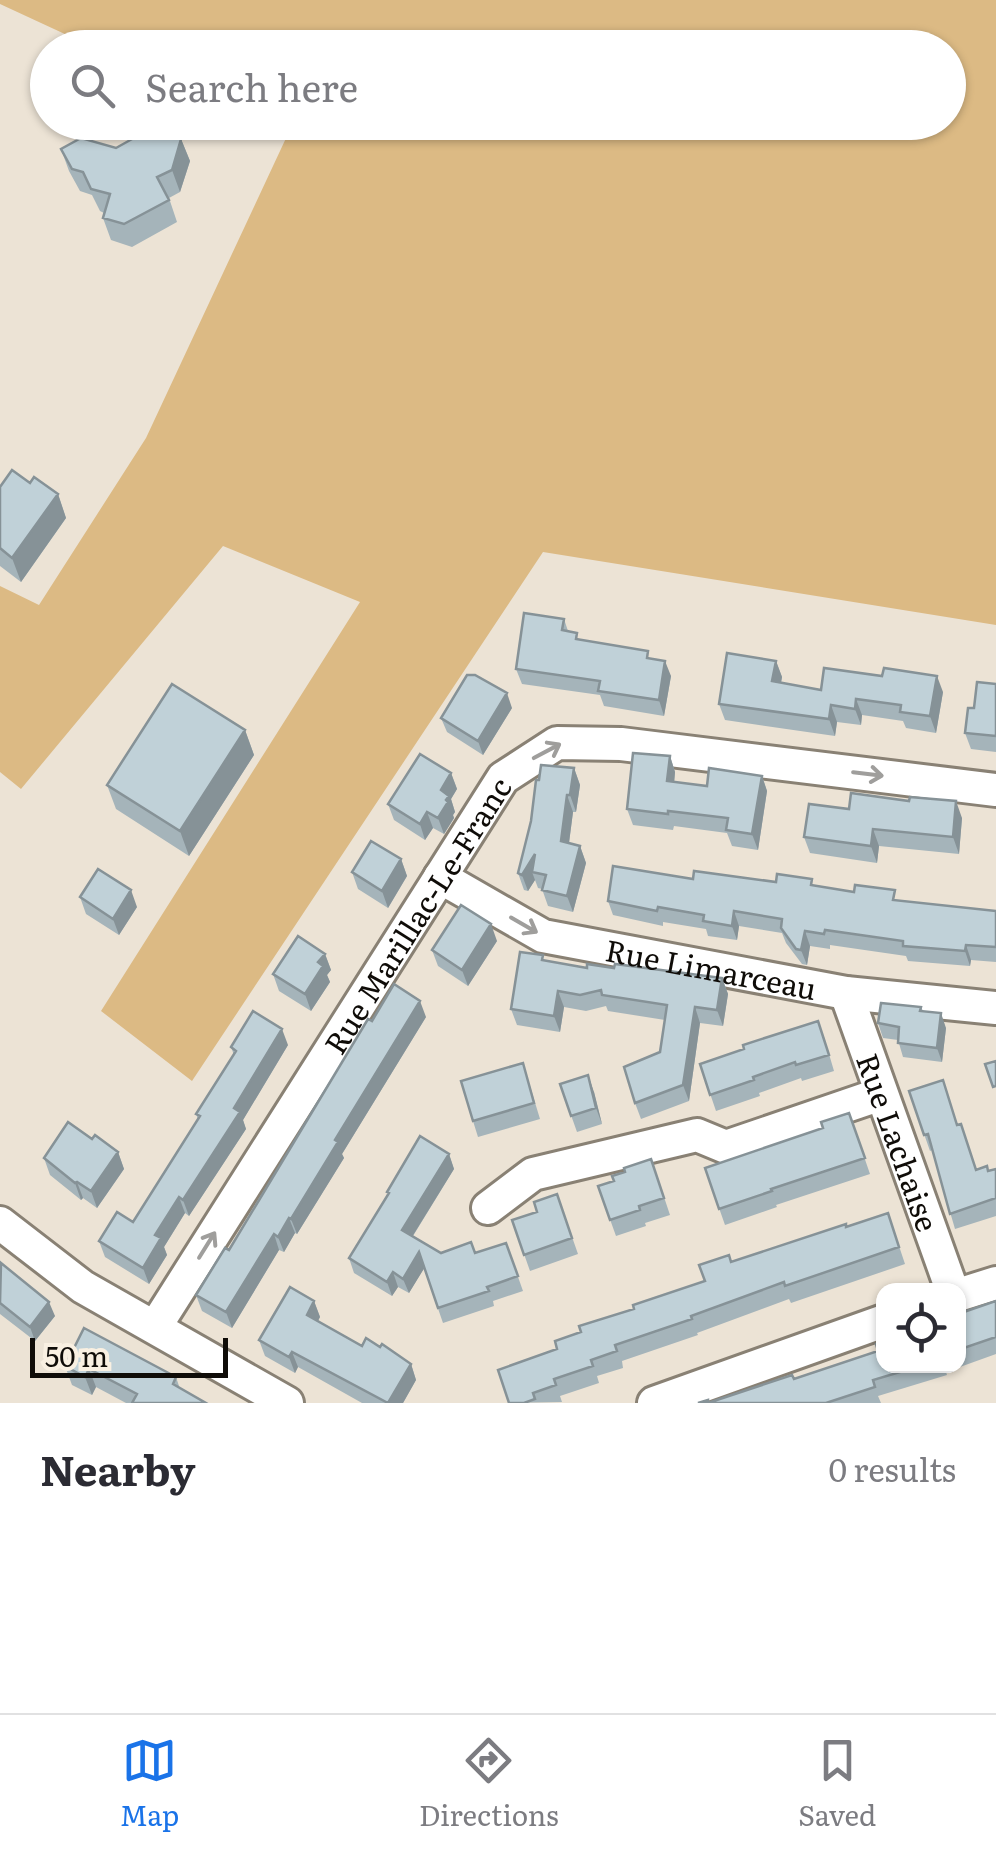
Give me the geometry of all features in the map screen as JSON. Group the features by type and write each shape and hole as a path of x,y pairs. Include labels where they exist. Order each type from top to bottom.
{"street":[{"name":"Rue Marillac-Le-Franc","path":"155,1327 503,778 557,742 621,744 996,790"},
{"name":"Rue Limarceau","path":"440,877 543,936 846,993 996,1008"},
{"name":"Rue Lachaise","path":"846,993 950,1283"},
{"path":"488,1208 533,1174 697,1134 726,1147 882,1094"},
{"path":"0,1224 83,1287 287,1403"},
{"path":"966,1292 996,1283"},
{"path":"654,1403 876,1324"}],"shaded area":[{"path":"0,0 996,0 996,625 543,552 192,1081 101,1011 360,602 223,546 21,789 0,772 0,586 39,605 146,438 285,140 966,140 966,30 56,30 0,4"}],"building":[{"path":"77,140 116,148 130,140 181,140 172,170 157,177 169,200 124,224 103,218 110,194 91,189 83,172 72,169 61,149"},
{"path":"12,470 30,483 34,477 58,494 12,558 0,548 0,487"},
{"path":"524,613 564,619 562,630 577,633 576,639 648,651 647,658 665,661 659,700 598,691 600,681 516,669"},
{"path":"727,653 776,661 772,681 821,690 824,668 882,676 884,668 937,676 930,716 900,712 901,705 856,699 855,709 831,705 829,719 719,704"},
{"path":"467,675 475,675 507,693 478,741 441,718"},
{"path":"977,682 996,684 996,736 965,733 968,708 974,708"},
{"path":"172,684 245,730 180,831 107,785"},
{"path":"633,753 670,756 667,781 707,786 709,768 762,776 752,834 726,830 728,818 627,809"},
{"path":"420,754 451,773 441,790 449,796 448,802 438,818 427,812 420,824 388,804"},
{"path":"541,765 574,768 561,841 580,846 567,896 542,890 546,875 532,872 535,854 522,875 518,873"},
{"path":"851,793 909,801 910,797 956,801 953,837 873,829 871,846 804,837 809,804 849,809"},
{"path":"371,841 401,859 382,891 352,872"},
{"path":"613,866 693,879 694,871 776,882 777,874 812,879 811,885 854,892 855,885 895,890 893,900 996,911 996,947 966,945 965,951 903,946 903,941 825,930 824,934 805,931 801,950 796,949 781,928 782,919 734,911 732,926 703,921 704,915 608,901"},
{"path":"98,869 131,890 113,919 80,897"},
{"path":"461,905 491,924 462,970 432,950"},
{"path":"298,936 325,954 318,962 323,966 305,994 273,974"},
{"path":"520,952 587,968 587,964 614,968 615,964 722,978 717,1010 695,1007 683,1085 635,1103 624,1067 660,1052 667,1005 602,995 601,990 580,995 558,991 554,1016 511,1009"},
{"path":"394,984 420,1001 291,1219 278,1237 274,1234 226,1312 196,1295 225,1248 229,1250 368,1019 372,1021"},
{"path":"881,1003 941,1013 937,1048 898,1043 899,1027 878,1023"},
{"path":"253,1011 282,1029 234,1108 240,1112 183,1200 179,1197 155,1235 161,1238 143,1268 99,1241 117,1212 133,1222 200,1116 196,1114 236,1051 231,1047"},
{"path":"818,1021 829,1055 796,1065 795,1062 710,1095 700,1064 744,1049 743,1045"},
{"path":"996,1061 996,1086 993,1087 985,1064"},
{"path":"523,1063 534,1103 473,1121 461,1081"},
{"path":"588,1075 596,1108 571,1116 560,1084"},
{"path":"943,1080 976,1170 987,1166 988,1171 996,1169 996,1198 950,1214 928,1134 924,1135 909,1091"},
{"path":"849,1113 865,1158 719,1209 705,1168 823,1128 821,1122"},
{"path":"68,1122 118,1152 91,1191 44,1158"},
{"path":"420,1136 449,1154 402,1230 441,1253 471,1242 475,1253 506,1243 518,1276 487,1287 489,1291 438,1308 419,1252 403,1279 393,1272 387,1282 349,1258"},
{"path":"651,1159 664,1198 610,1220 598,1186 614,1181 612,1176 625,1172 624,1168"},
{"path":"557,1194 572,1238 524,1255 512,1220 537,1212 534,1202"},
{"path":"888,1213 899,1247 785,1286 784,1282 615,1345 617,1351 591,1360 593,1366 554,1379 556,1385 533,1393 535,1399 509,1403 498,1370 557,1349 555,1341 581,1332 579,1326 705,1281 699,1265 729,1255 731,1262"},
{"path":"1,1263 49,1302 30,1327 0,1303"},
{"path":"290,1287 314,1301 307,1315 362,1346 366,1338 380,1347 382,1344 411,1364 388,1403 292,1352 289,1357 259,1340"},
{"path":"996,1301 996,1337 966,1347 966,1311"},
{"path":"84,1328 176,1377 173,1384 206,1403 132,1403 137,1394 89,1369 85,1377 65,1366"},
{"path":"876,1352 876,1373 896,1373 873,1380 875,1387 826,1403 708,1403"}]}
